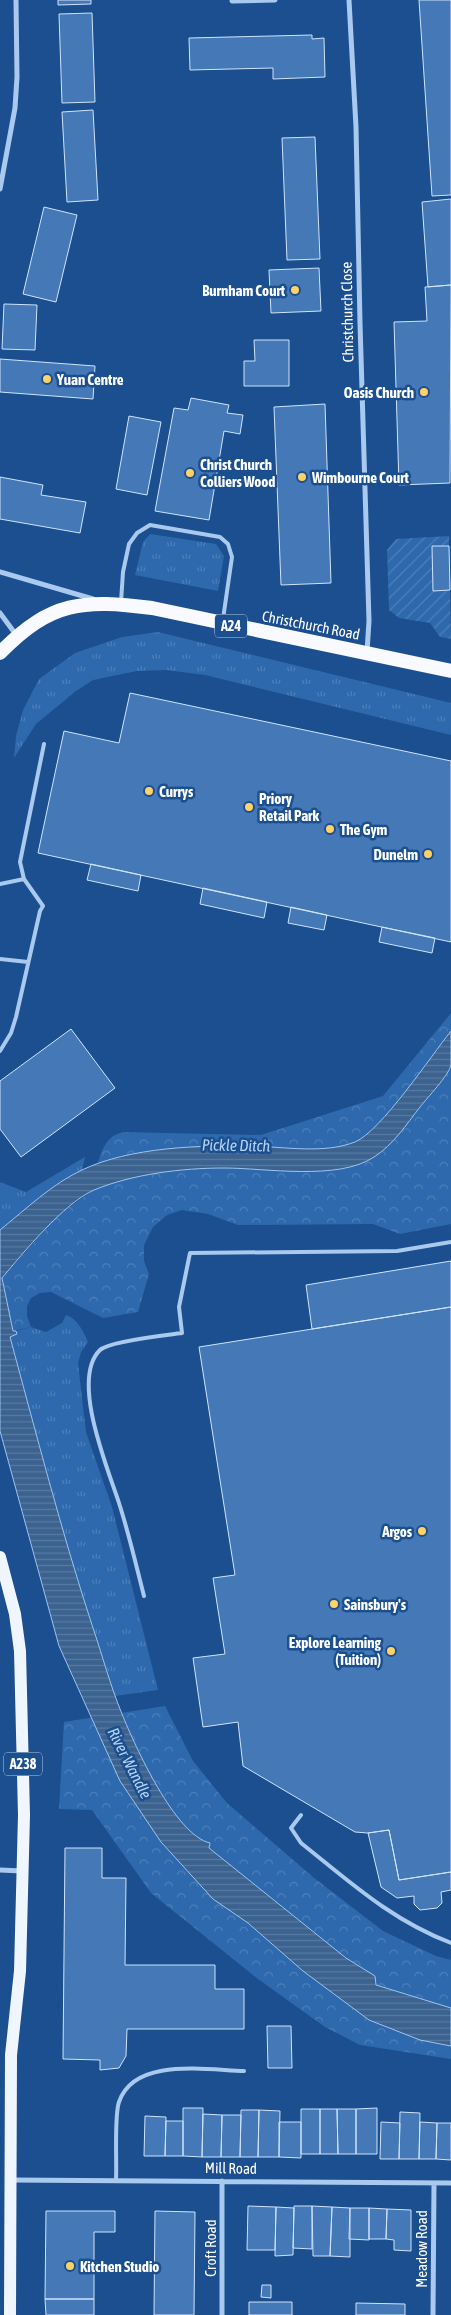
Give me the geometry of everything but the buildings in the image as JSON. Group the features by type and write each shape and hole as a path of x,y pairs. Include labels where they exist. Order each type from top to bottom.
{"highway":[{"name":"Christchurch Road","path":"17,637 51,613 78,604 121,604 152,608 451,671"},
{"name":"A24","path":"0,653 17,637"}],"main road":[{"name":"A238","path":"0,1557 15,1614 20,1651 24,1815 20,1971 11,2055 10,2315"}],"street":[{"path":"0,189 15,108 17,61 16,0"},
{"path":"232,2 275,0"},
{"name":"Christchurch Close","path":"349,0 356,127 369,621 366,653"},
{"name":"Christchurch Road","path":"0,572 106,603"},
{"path":"0,614 17,637"},
{"path":"0,1870 23,1871"},
{"name":"Mill Road","path":"11,2180 116,2179 451,2183"},
{"name":"Croft Road","path":"222,2180 222,2315"},
{"name":"Meadow Road","path":"433,2315 434,2183"}],"lane":[{"path":"121,604 123,572 129,544 137,533 150,525 220,537 228,544 232,557 222,624"},
{"path":"0,1051 11,1033 40,911 43,906 24,879 20,862 44,744"},
{"path":"0,884 24,879"},
{"path":"0,959 28,962"},
{"path":"144,1596 120,1505 94,1429 89,1379 92,1360 102,1348 182,1333 179,1307 190,1253 397,1251 451,1242"},
{"path":"301,1815 291,1828 301,1843 390,1913 423,1932 451,1943"},
{"path":"116,2179 118,2103 127,2086 144,2075 162,2070 244,2071"}],"green space":[{"path":"150,534 216,544 224,556 218,591 135,575 143,542"},
{"path":"449,536 449,546 433,546 434,591 450,590 451,639 440,637 430,623 399,618 389,610 387,550 396,539"},
{"path":"158,632 451,703 451,735 205,675 166,670 137,671 93,680 76,691 36,724 14,758 16,736 23,710 39,679 75,653 122,637"},
{"path":"451,1013 451,1224 400,1234 373,1224 238,1225 208,1214 182,1210 167,1215 153,1227 144,1245 144,1261 149,1274 138,1312 103,1318 51,1292 40,1293 31,1298 27,1306 27,1316 31,1327 13,1331 2,1278 57,1216 93,1190 101,1154 107,1142 113,1136 123,1132 261,1135 383,1096"},
{"path":"85,1157 82,1170 57,1184 0,1230 0,1182 26,1192"},
{"path":"66,1315 77,1322 88,1342 81,1352 78,1363 86,1432 112,1507 158,1690 115,1696 68,1551 10,1337 17,1334 16,1331 31,1327 46,1332 62,1323"},
{"path":"165,1706 193,1761 227,1803 313,1877 383,1931 436,1956 451,1960 451,2059 360,2045 325,2027 258,1979 151,1893 92,1810 59,1809 64,1722"}],"water":[{"name":"River Wandle","path":"451,1031 451,1065 446,1075 399,1134 374,1157 341,1169 322,1171 224,1168 191,1169 141,1176 109,1184 82,1196 57,1217 2,1278 13,1331 16,1331 17,1334 10,1337 70,1553 110,1681 128,1728 146,1767 170,1807 183,1824 197,1836 210,1843 209,1848 346,1958 375,1976 376,1985 451,2008 451,2046 420,2040 369,2020 303,1971 248,1923 213,1899 161,1842 120,1781 59,1646 0,1431 0,1230 60,1182 101,1162 122,1156 189,1147 253,1146 318,1149 343,1146 355,1142 366,1135 392,1109"}],"place":[{"name":"Burnham Court","path":"295,290"},
{"name":"Yuan Centre","path":"47,379"},
{"name":"Oasis Church","path":"424,392"},
{"name":"Christ Church Colliers Wood","path":"190,473"},
{"name":"Wimbourne Court","path":"302,477"},
{"name":"Currys","path":"149,791"},
{"name":"Priory Retail Park","path":"249,807"},
{"name":"The Gym","path":"330,829"},
{"name":"Dunelm","path":"428,854"},
{"name":"Argos","path":"422,1531"},
{"name":"Sainsbury's","path":"334,1604"},
{"name":"Explore Learning (Tuition)","path":"391,1651"},
{"name":"Kitchen Studio","path":"70,2266"}],"water label":[{"name":"Pickle Ditch","path":"236,1145"}]}
